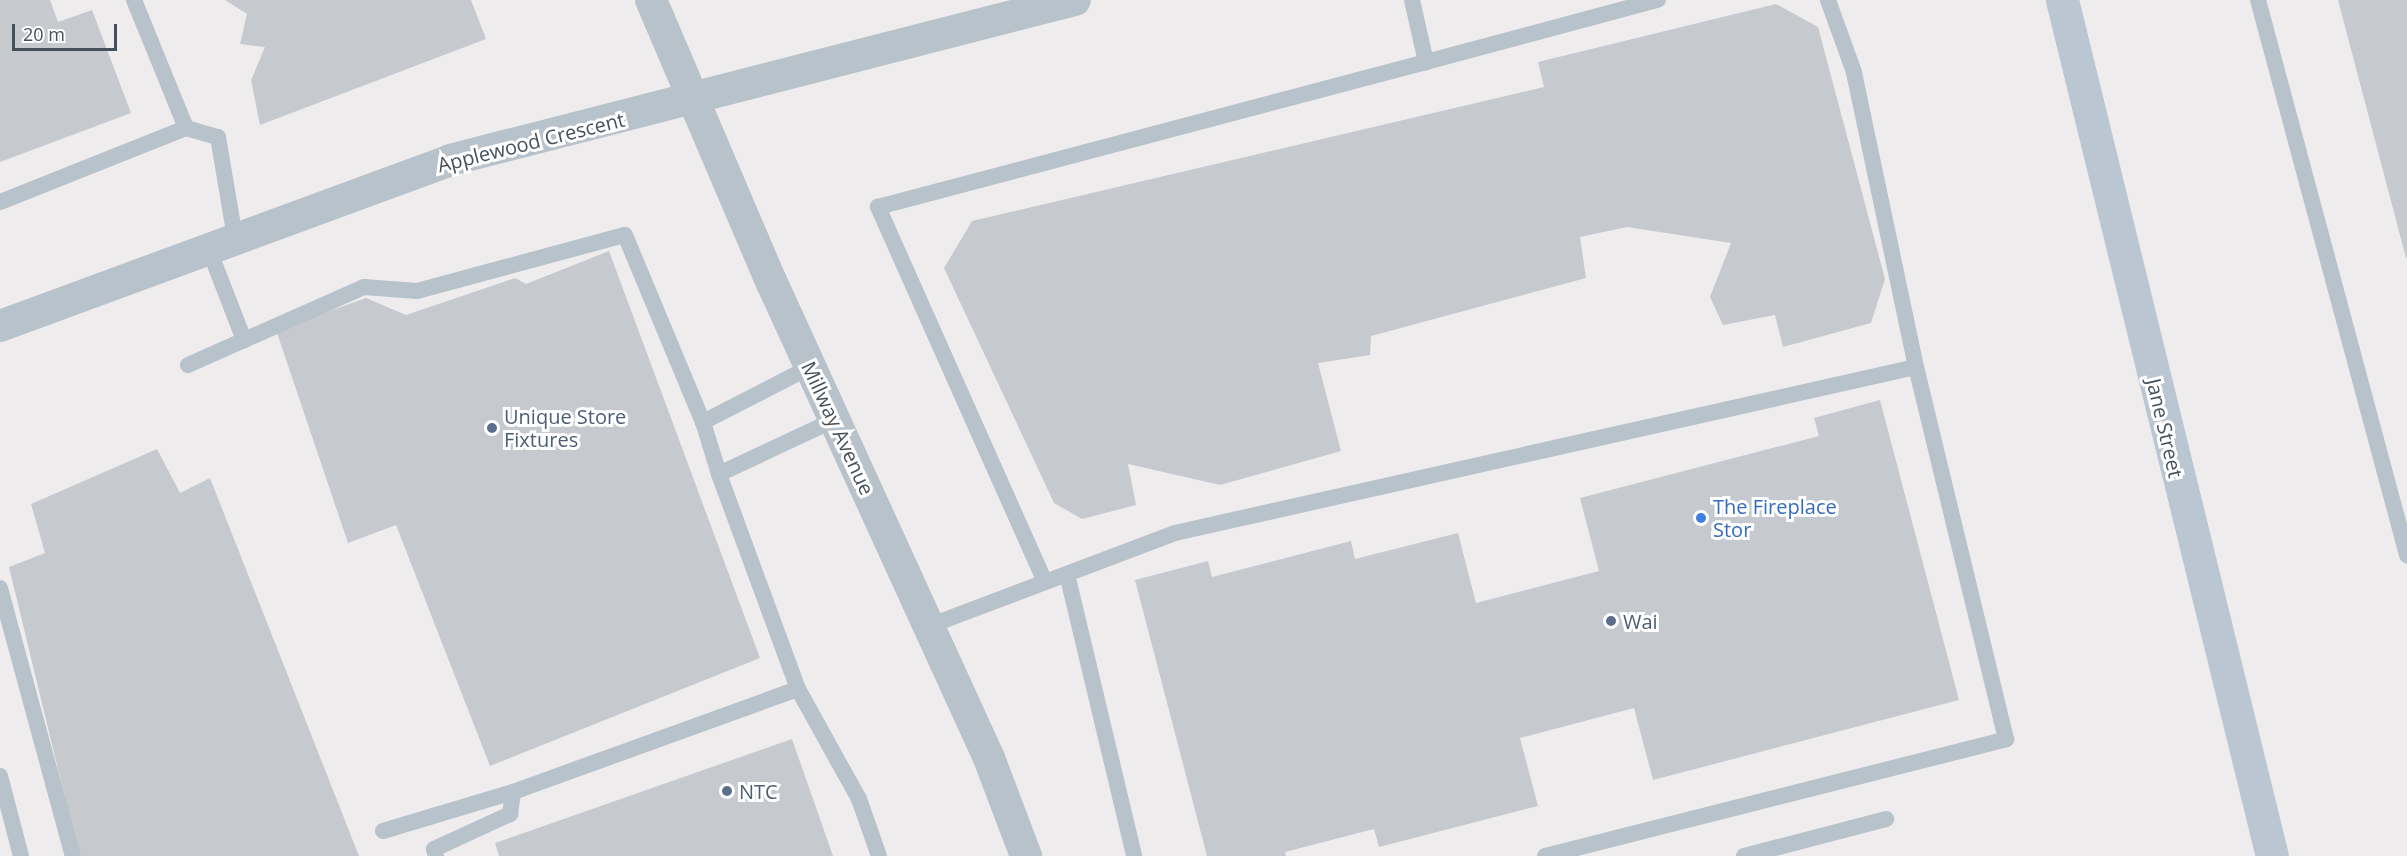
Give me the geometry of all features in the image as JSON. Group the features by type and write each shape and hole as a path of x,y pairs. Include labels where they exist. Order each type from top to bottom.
{"main road":[{"name":"Jane Street","path":"2062,0 2272,856"}],"street":[{"name":"Millway Avenue","path":"651,0 810,367 989,758 1026,856"},
{"name":"Applewood Crescent","path":"0,326 222,242 450,160 695,101 1075,0"}],"lane":[{"path":"134,0 186,128"},
{"path":"1412,0 1426,62"},
{"path":"1045,582 878,207 1658,0"},
{"path":"1545,856 2006,739 1916,367 1854,72 1828,0"},
{"path":"2258,0 2407,555"},
{"path":"0,202 186,128 218,137 222,242 244,340"},
{"path":"188,365 364,287 417,291 624,235 703,422 719,474 798,689 860,799 879,856"},
{"path":"703,422 810,367"},
{"path":"929,626 1175,533 1916,367"},
{"path":"719,474 834,420"},
{"path":"1067,574 1134,856"},
{"path":"0,588 73,856"},
{"path":"383,831 513,792 798,689"},
{"path":"0,776 21,856"},
{"path":"436,856 434,849 510,814 513,792"},
{"path":"1744,856 1886,819"}],"building":[{"path":"0,0 50,0 58,22 92,10 131,113 0,162"},
{"path":"225,0 471,0 486,39 260,125 251,80 265,47 240,44 247,14"},
{"path":"2338,0 2407,0 2407,258 2406,258"},
{"path":"1776,4 1818,27 1885,279 1871,323 1783,347 1775,315 1723,325 1710,297 1731,243 1627,227 1580,237 1586,278 1371,336 1370,355 1318,363 1341,451 1220,485 1128,464 1136,505 1082,519 1054,503 944,268 972,221 1544,87 1538,62"},
{"name":"Unique Store Fixtures","path":"609,251 760,658 490,766 396,525 348,543 276,330 366,298 406,315 515,278 526,284"},
{"path":"1880,400 1959,700 1653,780 1634,708 1520,738 1538,806 1379,847 1374,829 1285,852 1286,856 1207,856 1135,580 1208,561 1212,577 1351,541 1355,559 1458,533 1476,603 1599,571 1580,498 1819,436 1814,418"},
{"path":"157,449 180,493 210,478 359,856 79,856 9,567 45,553 31,504"},
{"name":"NTC","path":"792,739 833,856 499,856 495,843"}],"place":[{"name":"Unique Store Fixtures","path":"492,428"},
{"name":"The Fireplace Stor","path":"1701,518"},
{"name":"Wai","path":"1611,621"},
{"name":"NTC","path":"727,791"}]}
